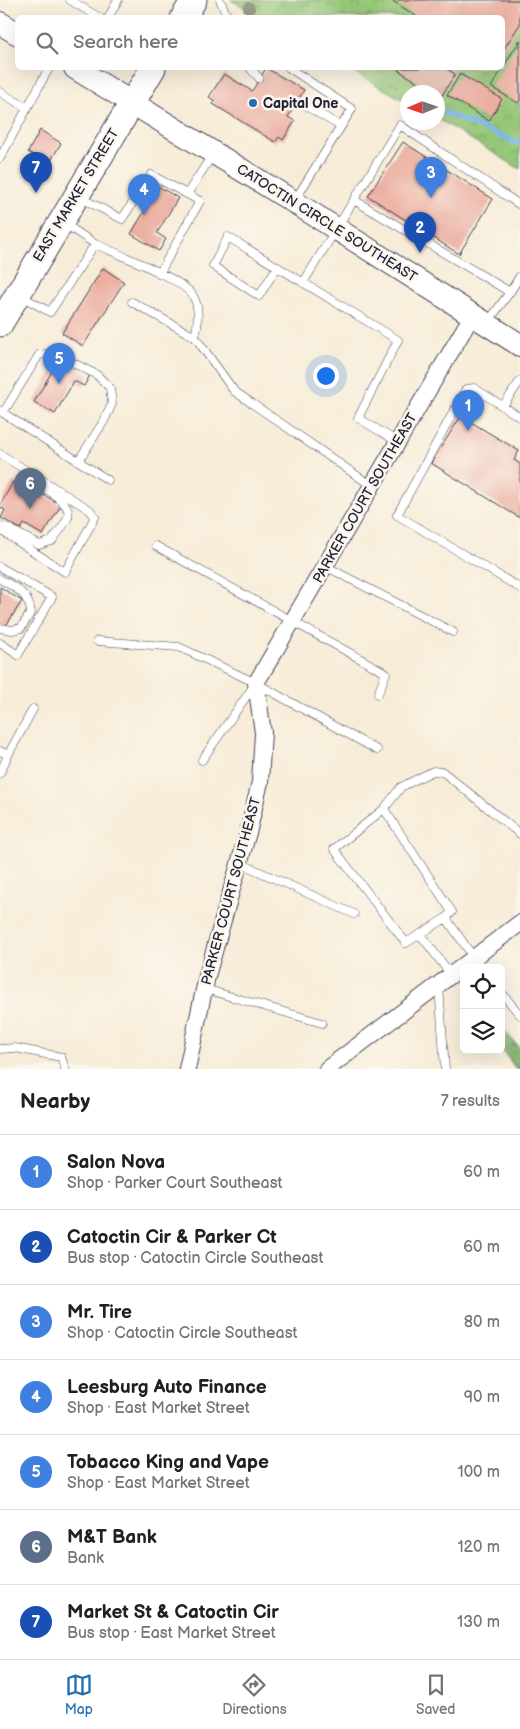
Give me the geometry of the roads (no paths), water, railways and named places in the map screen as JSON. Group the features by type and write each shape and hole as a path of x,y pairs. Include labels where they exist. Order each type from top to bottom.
{"main road":[{"path":"186,15 194,0"},
{"path":"0,23 15,32"},
{"name":"CATOCTIN CIRCLE SOUTHEAST","path":"78,70 294,202 520,345"},
{"name":"EAST MARKET STREET","path":"0,324 152,70"}],"street":[{"name":"PARKER COURT SOUTHEAST","path":"188,1069 205,989 260,782 263,734 256,683 398,442 480,319"},
{"path":"328,1068 452,976 478,963 520,922"}],"lane":[{"path":"70,0 95,15"},
{"path":"110,15 118,0"},
{"path":"220,0 227,15"},
{"path":"0,158 48,70"},
{"path":"252,70 259,78"},
{"path":"292,70 352,109 294,202"},
{"path":"0,92 27,108"},
{"path":"298,101 340,126"},
{"path":"304,283 400,126 520,205"},
{"path":"187,194 214,153"},
{"path":"76,195 122,219 151,175 200,201 159,274"},
{"path":"354,200 510,292"},
{"path":"61,222 95,244 179,282 193,295 198,328 195,337"},
{"path":"277,266 259,296 213,266 228,237 277,266 398,340 358,418 398,442"},
{"path":"17,294 50,312 95,244"},
{"path":"480,319 510,292 520,276"},
{"path":"132,302 195,337 234,391 372,486"},
{"path":"79,460 104,422 112,404 110,388 97,375 54,353 39,355 2,412 108,480"},
{"path":"503,406 520,381"},
{"path":"520,417 474,388 466,389 397,515 520,588"},
{"path":"0,454 90,510 95,517 65,572 0,530"},
{"path":"0,526 8,528 31,542 45,545 52,541 68,516 68,509 65,503 40,486 29,472"},
{"path":"156,546 386,673 378,694"},
{"path":"325,566 453,632"},
{"path":"0,567 52,597 18,655 0,643"},
{"path":"0,579 22,592 29,600 31,612 21,628 12,630 0,628"},
{"path":"97,641 179,647 256,683 377,750"},
{"name":"PARKER COURT SOUTHEAST","path":"202,760 256,683"},
{"path":"0,774 33,709"},
{"path":"0,750 8,756"},
{"path":"384,809 452,912 446,918 406,943 334,849 384,809 401,787 433,771 443,772 520,834"},
{"path":"240,863 354,914"},
{"path":"446,918 478,963"},
{"path":"420,934 452,976"},
{"path":"438,986 445,1069"},
{"path":"205,989 322,1023"},
{"path":"505,997 520,1015"},
{"path":"0,1049 15,1048 61,1057 65,1069"}],"waterway":[{"path":"445,113 520,144"}],"place":[{"name":"Capital One","path":"253,103"},
{"name":"Market St & Catoctin Cir","path":"36,193"},
{"name":"Mr. Tire","path":"431,198"},
{"name":"Leesburg Auto Finance","path":"144,215"},
{"name":"Catoctin Cir & Parker Ct","path":"420,253"},
{"name":"Tobacco King and Vape","path":"59,384"},
{"name":"Salon Nova","path":"468,431"},
{"name":"M&T Bank","path":"30,509"}]}
